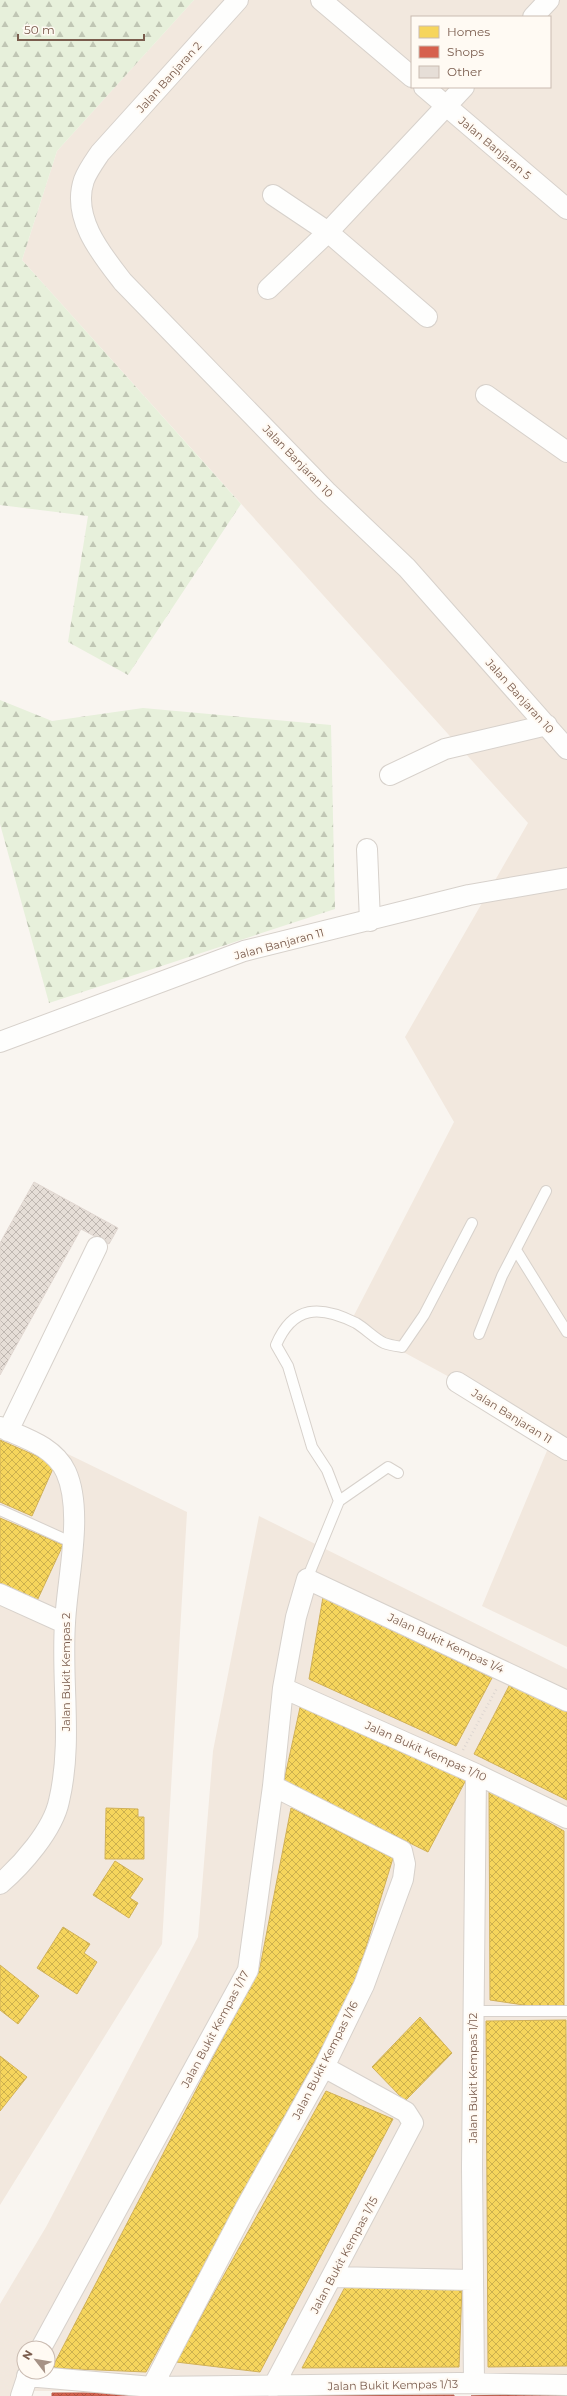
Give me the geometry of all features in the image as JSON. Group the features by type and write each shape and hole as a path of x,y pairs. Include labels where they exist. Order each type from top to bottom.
{"street":[{"name":"Jalan Banjaran 2","path":"100,154 238,0"},
{"path":"321,0 411,76"},
{"path":"534,16 550,0"},
{"name":"Jalan Banjaran 5","path":"425,88 567,208"},
{"path":"268,289 328,232 463,88"},
{"name":"Jalan Banjaran 10","path":"100,154 84,180 83,209 88,228 97,247 123,282 326,491 407,568 567,749"},
{"path":"273,195 328,232 427,317"},
{"path":"486,395 567,452"},
{"path":"390,775 445,749 547,726"},
{"path":"367,849 370,921"},
{"name":"Jalan Banjaran 11","path":"0,1042 244,951 370,921 469,895 567,878"},
{"path":"4,1429 98,1247"},
{"name":"Jalan Banjaran 11","path":"457,1382 567,1450"},
{"name":"Jalan Bukit Kempas 2","path":"0,1884 22,1865 43,1835 59,1802 67,1730 64,1623 73,1543 73,1504 66,1472 46,1448 4,1429"},
{"name":"Jalan Bukit Kempas 1/4","path":"316,1583 507,1671 567,1701"},
{"name":"Jalan Bukit Kempas 1/17","path":"45,2340 248,1970 252,1952 273,1786 283,1688 296,1618 316,1583"},
{"path":"0,1594 64,1623"},
{"name":"Jalan Bukit Kempas 1/10","path":"283,1688 455,1764 567,1818"},
{"name":"Jalan Bukit Kempas 1/12","path":"464,2387 472,2280 476,1774"},
{"name":"Jalan Bukit Kempas 1/16","path":"152,2387 246,2207 324,2067 364,1985 403,1878 405,1864 402,1851 273,1786"},
{"name":"Jalan Bukit Kempas 1/15","path":"273,2387 333,2277 413,2122 406,2112 324,2067"},
{"path":"333,2277 472,2280"},
{"name":"Jalan Bukit Kempas 1/13","path":"56,2377 152,2387 238,2392 273,2387 464,2387 567,2385"},
{"path":"21,2396 26,2380"}],"lane":[{"path":"479,1334 502,1276 546,1191"},
{"path":"316,1583 339,1501 327,1470 312,1447 288,1366 276,1345 283,1328 304,1312 330,1313 357,1324 384,1343 402,1347 424,1315 472,1223"},
{"path":"516,1250 567,1332"},
{"path":"339,1501 388,1468 398,1472"},
{"path":"0,1510 73,1543"},
{"path":"473,2012 567,2011"}],"path":[{"path":"455,1764 507,1671"}],"shaded area":[{"path":"194,0 567,0 567,1647 482,1606 554,1434 350,1323 454,1122 405,1037 528,823 22,260 57,151"},
{"path":"0,1421 187,1512 162,1944 0,2205"},
{"path":"259,1516 567,1669 567,2391 28,2391 27,2396 0,2396 0,2304 46,2227 198,1937 213,1751"}],"green space":[{"path":"0,0 194,0 57,151 22,260 241,504 128,675 68,642 88,516 0,505"},
{"path":"0,700 52,721 143,708 331,725 335,909 49,1003 0,824"}],"building: Homes":[{"path":"0,1440 55,1464 32,1516 0,1502"},
{"path":"0,1518 63,1545 36,1603 0,1587"},
{"path":"323,1597 492,1678 456,1746 309,1679"},
{"path":"510,1684 567,1712 567,1800 474,1754"},
{"path":"301,1703 467,1778 428,1852 284,1781"},
{"path":"489,1789 564,1831 564,2011 490,2000"},
{"path":"106,1808 138,1809 138,1817 144,1817 144,1859 105,1859"},
{"path":"291,1808 393,1858 353,1990 146,2372 56,2368 56,2360 260,1967"},
{"path":"115,1861 143,1879 130,1898 138,1903 129,1918 93,1895"},
{"path":"63,1927 90,1944 84,1953 97,1962 77,1994 37,1968"},
{"path":"0,1965 39,1996 18,2024 0,2010"},
{"path":"420,2017 452,2053 405,2101 372,2067"},
{"path":"566,2020 567,2366 488,2367 486,2021"},
{"path":"0,2056 27,2077 0,2111"},
{"path":"326,2091 393,2119 260,2372 176,2362"},
{"path":"345,2287 462,2287 459,2367 302,2368"}],"building: Shops":[{"path":"52,2393 232,2393 232,2396 52,2396"},
{"path":"567,2393 567,2396 471,2396"},
{"path":"454,2395 454,2396 254,2396"}],"building: Other":[{"path":"34,1182 118,1228 109,1244 81,1229 0,1375 0,1243"}]}
